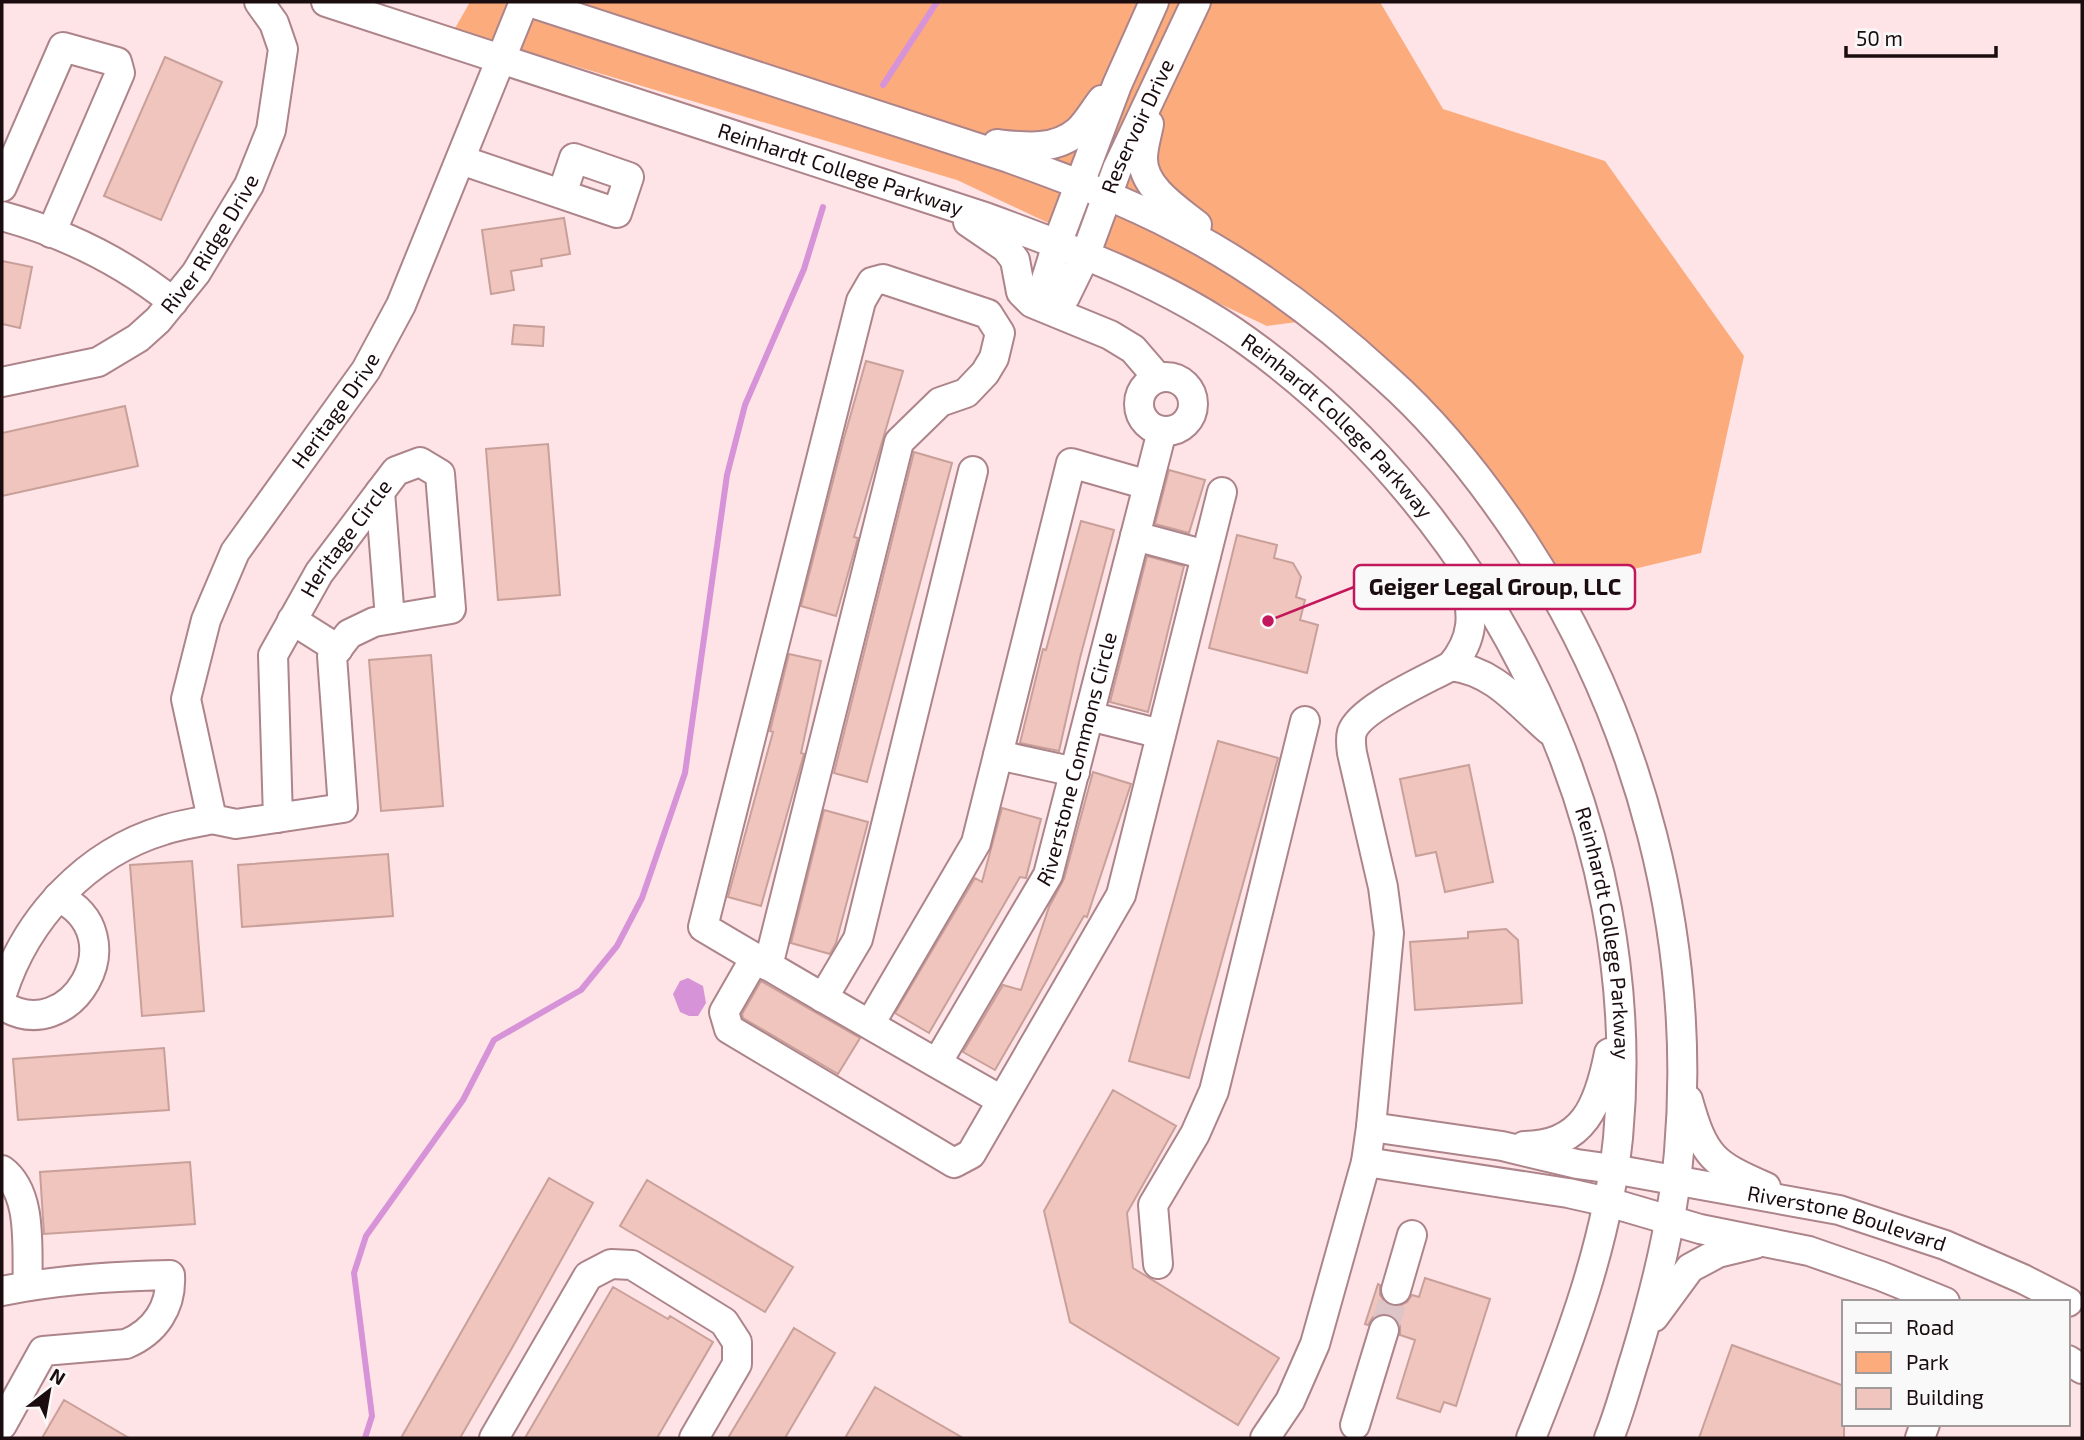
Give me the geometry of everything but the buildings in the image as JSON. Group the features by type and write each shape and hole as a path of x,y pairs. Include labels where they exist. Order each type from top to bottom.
{"street":[{"name":"River Ridge Drive","path":"2,382 98,362 138,338 158,320 196,273 249,185 271,130 283,50 274,23 259,2"},
{"name":"Reinhardt College Parkway","path":"326,2 939,201 1057,244 1142,280 1198,309 1247,341 1334,414 1412,495 1449,543 1511,641 1556,737 1583,810 1612,939 1623,1067 1608,1202 1577,1321 1531,1438"},
{"name":"Heritage Drive","path":"212,819 186,699 206,620 235,552 366,370 401,305 527,2"},
{"path":"527,2 1080,183 1180,229 1273,286"},
{"name":"Reservoir Drive","path":"1057,244 1124,70 1154,2"},
{"name":"Reservoir Drive","path":"1086,256 1108,195 1159,76 1196,2"},
{"path":"2,187 63,47 117,62 120,73 51,233"},
{"path":"939,136 1022,147 1052,146 1078,131 1124,70"},
{"path":"1159,76 1143,160 1150,181 1169,202 1332,331 1388,379 1465,462 1509,521 1569,617 1615,717 1640,788 1666,895 1677,970 1682,1035 1679,1150 1656,1291 1609,1438"},
{"path":"461,160 562,194"},
{"path":"939,201 1006,248 1015,260 1021,292 1032,303 1110,335 1133,349 1158,378"},
{"path":"2,216 90,248 149,283 173,302"},
{"path":"1049,309 1044,286 1057,244"},
{"path":"1049,309 1065,297 1086,256"},
{"path":"1001,1100 823,998 761,962 703,927 865,291 872,282 883,279 988,314 1000,333 998,344 985,373 966,393 940,402 899,442 761,962 724,1012 729,1029 954,1163 971,1154 1121,895 1222,492"},
{"path":"1170,377 1182,382 1190,391 1192,414 1185,424 1174,430 1162,431 1151,426 1143,417 1139,406 1141,394 1148,384 1158,378 1170,377"},
{"name":"Riverstone Commons Circle","path":"937,1063 1048,875 1162,431"},
{"name":"Heritage Circle","path":"278,818 273,655 318,573 396,471 420,462 440,474 451,609 374,622 349,634 338,649"},
{"path":"870,1024 975,843 1072,463 1149,485"},
{"path":"823,998 858,939 973,471"},
{"path":"380,492 390,620"},
{"path":"1135,536 1206,555"},
{"path":"1265,1438 1290,1401 1315,1344 1366,1162 1371,1127 1390,933 1383,887 1352,753 1352,732 1370,709 1451,666 1467,643 1473,616 1468,594 1449,543"},
{"path":"2,994 23,945 58,897 101,860 123,847 163,830 212,819 236,824 343,808 332,656 338,649 292,620"},
{"path":"1451,666 1469,668 1497,683 1556,737"},
{"path":"1089,716 1161,734"},
{"path":"1158,1264 1153,1205 1195,1134 1214,1091 1305,721"},
{"path":"998,755 1075,772"},
{"path":"2,1005 31,1014 54,1010 75,997 89,978 94,955 91,932 80,911 58,897"},
{"path":"1371,1127 1502,1146 1538,1146 1562,1139 1577,1129 1593,1108 1602,1088 1619,1002"},
{"path":"1681,1074 1696,1128 1707,1150 1728,1170 1810,1205"},
{"path":"1448,1175 1453,1139"},
{"name":"Riverstone Boulevard","path":"1502,1146 1577,1164 1839,1210 1945,1245 2064,1300"},
{"name":"Riverstone Boulevard","path":"1366,1162 1568,1193 1608,1202 1700,1229 1768,1241 1846,1263 1940,1300"},
{"path":"2,1170 13,1180 24,1203 15,1289 170,1275 169,1297 164,1312 149,1331 126,1344 43,1352 2,1425"},
{"path":"1396,1290 1412,1235"},
{"path":"1643,1334 1690,1268 1718,1253 1768,1241"},
{"path":"494,1438 588,1276 611,1264 632,1265 655,1279 724,1322 737,1342 737,1364 694,1438"},
{"path":"1355,1425 1384,1330"}],"green space":[{"path":"470,2 1380,2 1443,109 1605,161 1744,356 1701,553 1550,589 1437,426 1321,319 1267,326 957,180 454,30"}],"shaded area":[{"path":"688,978 703,986 706,1003 698,1016 680,1012 673,994 680,981"}],"waterway":[{"path":"883,85 937,2"},
{"path":"365,1438 372,1416 354,1273 366,1236 463,1100 494,1040 581,990 617,946 642,898 685,773 727,475 745,405 804,269 823,207"}],"tunnel":[{"path":"1384,1330 1396,1290"}],"place":[{"name":"Geiger Legal Group, LLC","path":"1268,621"}]}
